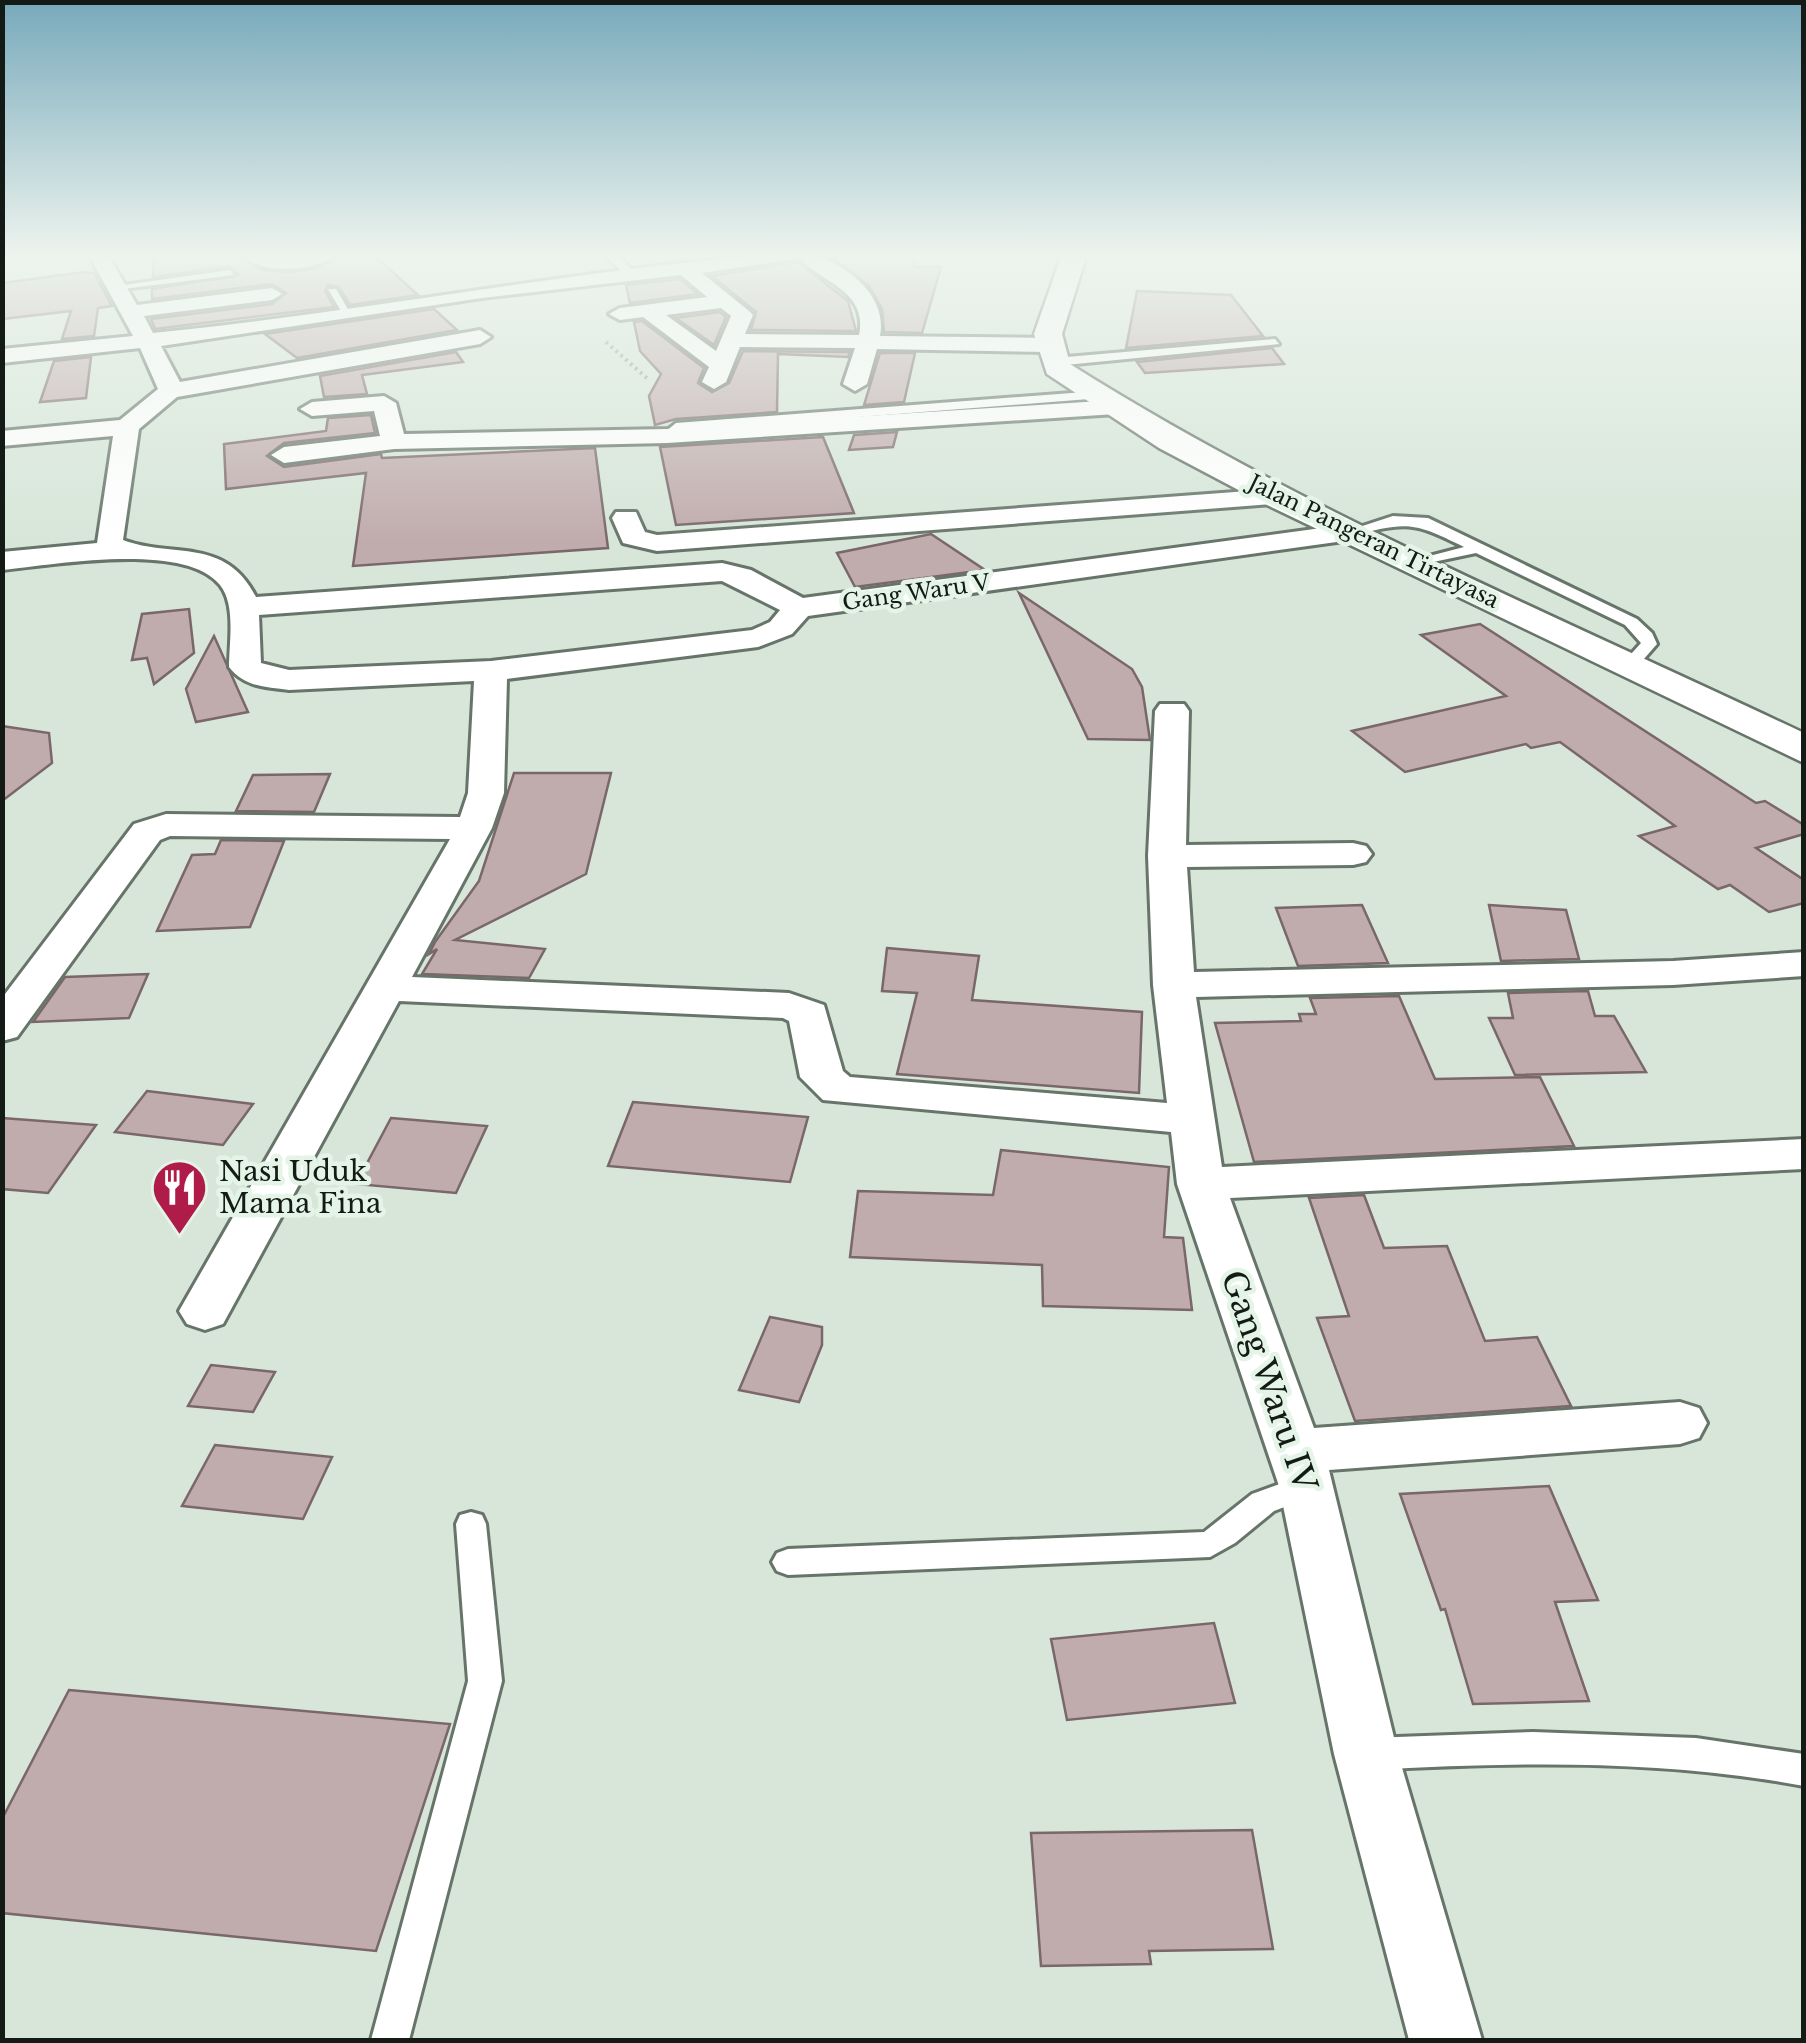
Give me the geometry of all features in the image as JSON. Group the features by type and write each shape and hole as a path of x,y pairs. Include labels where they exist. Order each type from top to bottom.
{"main road":[{"name":"Jalan Pangeran Tirtayasa","path":"1052,353 1107,402 1277,497 1804,750"}],"street":[{"path":"2,356 39,352"},
{"path":"151,352 168,378 170,392"},
{"path":"2,440 127,428 170,392 394,352"},
{"path":"694,352 718,374 728,352"},
{"path":"855,384 865,352"},
{"path":"1041,352 1052,353"},
{"path":"284,455 394,442 668,436 1107,402"},
{"path":"312,410 384,404 394,442"},
{"path":"116,550 109,541 108,528 127,428"},
{"path":"626,518 632,537 657,543 1277,497"},
{"name":"Gang Waru V","path":"241,607 245,667 261,677 491,671 758,638 780,628 798,608 1351,532"},
{"path":"2,560 116,550 202,563 226,572 240,594 241,607 722,572 741,576 798,608"},
{"path":"204,1312 389,988 474,828 486,793 491,671"},
{"name":"Gang Waru IV","path":"1172,711 1167,856 1174,985 1201,1184 1301,1469 1366,1754 1446,2040"},
{"path":"2,1028 147,832 166,826 474,828"},
{"path":"1167,856 1353,854"},
{"path":"1174,985 1673,974 1804,964"},
{"path":"389,988 789,1006 809,1014 822,1077 839,1090 1190,1119"},
{"path":"1201,1184 1804,1154"},
{"path":"1301,1469 1680,1423"}],"lane":[{"path":"1052,353 1065,352"},
{"path":"1351,532 1393,520 1423,521 1631,622 1649,644 1630,664"},
{"path":"1419,563 1477,548"},
{"path":"788,1562 1210,1544 1235,1528 1253,1505 1278,1492 1301,1469"},
{"path":"390,2040 485,1681 471,1524"},
{"path":"1366,1754 1537,1745 1742,1757 1804,1770"}],"building":[{"path":"289,352 329,352 297,358"},
{"path":"454,352 463,362 362,375 367,394 324,397 320,376"},
{"path":"641,352 683,352 704,368 698,383 712,392 729,383 742,352 850,352 848,357 778,354 777,412 676,419 655,425 649,396 661,374"},
{"path":"1230,352 1275,352 1284,364 1145,373 1137,362"},
{"path":"880,353 915,353 904,402 864,405"},
{"path":"91,357 86,398 40,402 54,361"},
{"path":"371,415 375,433 284,443 267,456 284,467 381,454 382,458 595,448 608,548 353,566 366,473 226,489 224,444 326,431 328,418"},
{"path":"897,432 893,447 849,450 854,435"},
{"path":"823,437 854,513 676,525 660,447"},
{"path":"931,534 985,570 855,587 837,553"},
{"path":"1019,593 1132,669 1142,687 1150,740 1088,739"},
{"path":"189,609 194,653 154,684 147,658 132,660 142,614"},
{"path":"1480,624 1756,803 1765,801 1804,825 1804,834 1756,848 1804,880 1804,903 1769,912 1730,885 1718,889 1639,836 1675,826 1560,742 1531,748 1526,744 1405,772 1352,731 1506,696 1421,635"},
{"path":"214,636 248,712 196,722 186,689"},
{"path":"2,726 49,733 52,763 2,801"},
{"path":"514,773 611,773 586,874 455,940 545,949 529,978 422,974 437,949 429,954 435,942 479,881"},
{"path":"330,774 314,812 236,811 253,775"},
{"path":"221,840 284,841 250,927 157,931 192,855 215,854"},
{"path":"1362,905 1388,963 1298,966 1276,908"},
{"path":"1489,905 1566,910 1579,959 1501,961"},
{"path":"887,948 979,956 972,1000 1142,1012 1139,1093 897,1074 917,993 882,991"},
{"path":"148,974 129,1018 33,1022 65,977"},
{"path":"1588,991 1595,1016 1614,1016 1646,1072 1515,1075 1489,1018 1513,1018 1508,993"},
{"path":"1399,996 1435,1079 1540,1077 1574,1146 1254,1162 1215,1023 1301,1021 1299,1014 1316,1014 1310,998"},
{"path":"147,1091 253,1104 223,1145 115,1132"},
{"path":"633,1102 808,1117 790,1182 608,1166"},
{"path":"2,1118 96,1125 48,1193 2,1189"},
{"path":"391,1118 487,1126 456,1193 356,1184"},
{"path":"1001,1150 1169,1167 1164,1237 1183,1238 1192,1310 1043,1306 1042,1265 850,1257 858,1191 993,1195"},
{"path":"1364,1195 1384,1248 1447,1246 1485,1341 1537,1337 1571,1406 1355,1421 1317,1318 1349,1316 1309,1198"},
{"path":"770,1317 822,1327 822,1345 799,1402 739,1390"},
{"path":"211,1365 275,1372 253,1412 188,1406"},
{"path":"215,1445 332,1457 303,1519 182,1506"},
{"path":"1549,1486 1598,1600 1555,1602 1589,1701 1473,1704 1445,1609 1441,1610 1400,1494"},
{"path":"1214,1623 1235,1703 1067,1720 1051,1639"},
{"path":"69,1690 450,1724 376,1951 2,1913 2,1819"},
{"path":"1252,1830 1273,1949 1149,1951 1151,1964 1041,1966 1031,1833"}],"place":[{"name":"Nasi Uduk Mama Fina","path":"180,1236"}]}
